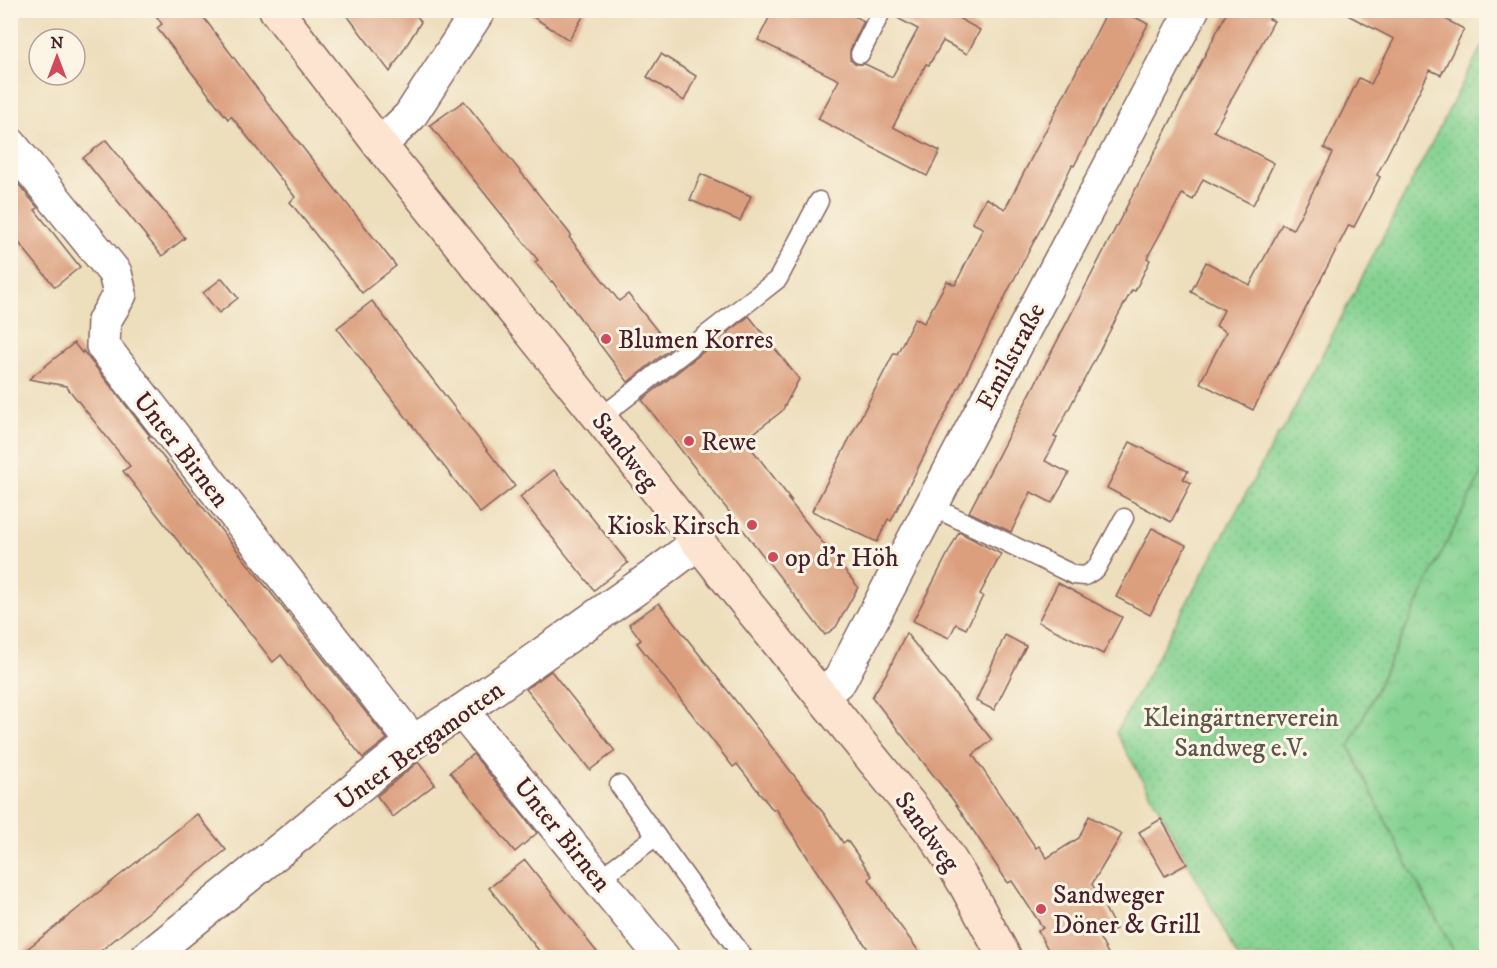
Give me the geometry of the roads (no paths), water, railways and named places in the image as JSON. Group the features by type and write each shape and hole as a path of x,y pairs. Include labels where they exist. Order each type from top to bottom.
{"street":[{"name":"Sandweg","path":"276,10 380,145 935,836 965,884 1005,957"},
{"path":"380,145 411,116 479,10"},
{"name":"Emilstraße","path":"822,695 840,680 1191,10"},
{"name":"Unter Birnen","path":"10,144 116,273 120,294 104,321 103,346 413,742"},
{"name":"Unter Bergamotten","path":"147,957 413,742 462,711 699,542"},
{"name":"Unter Birnen","path":"462,711 663,957"}],"lane":[{"path":"860,54 882,10"},
{"path":"600,418 778,279 819,201"},
{"path":"931,506 1074,575 1085,576 1096,570 1124,518"},
{"path":"619,785 744,957"},
{"path":"599,879 656,836"}],"place":[{"name":"Blumen Korres","path":"606,339"},
{"name":"Rewe","path":"689,441"},
{"name":"Kiosk Kirsch","path":"752,525"},
{"name":"op d'r Höh","path":"773,557"},
{"name":"Sandweger Döner & Grill","path":"1041,909"}],"park label":[{"name":"Kleingärtnerverein Sandweg e.V.","path":"1241,732"}]}
